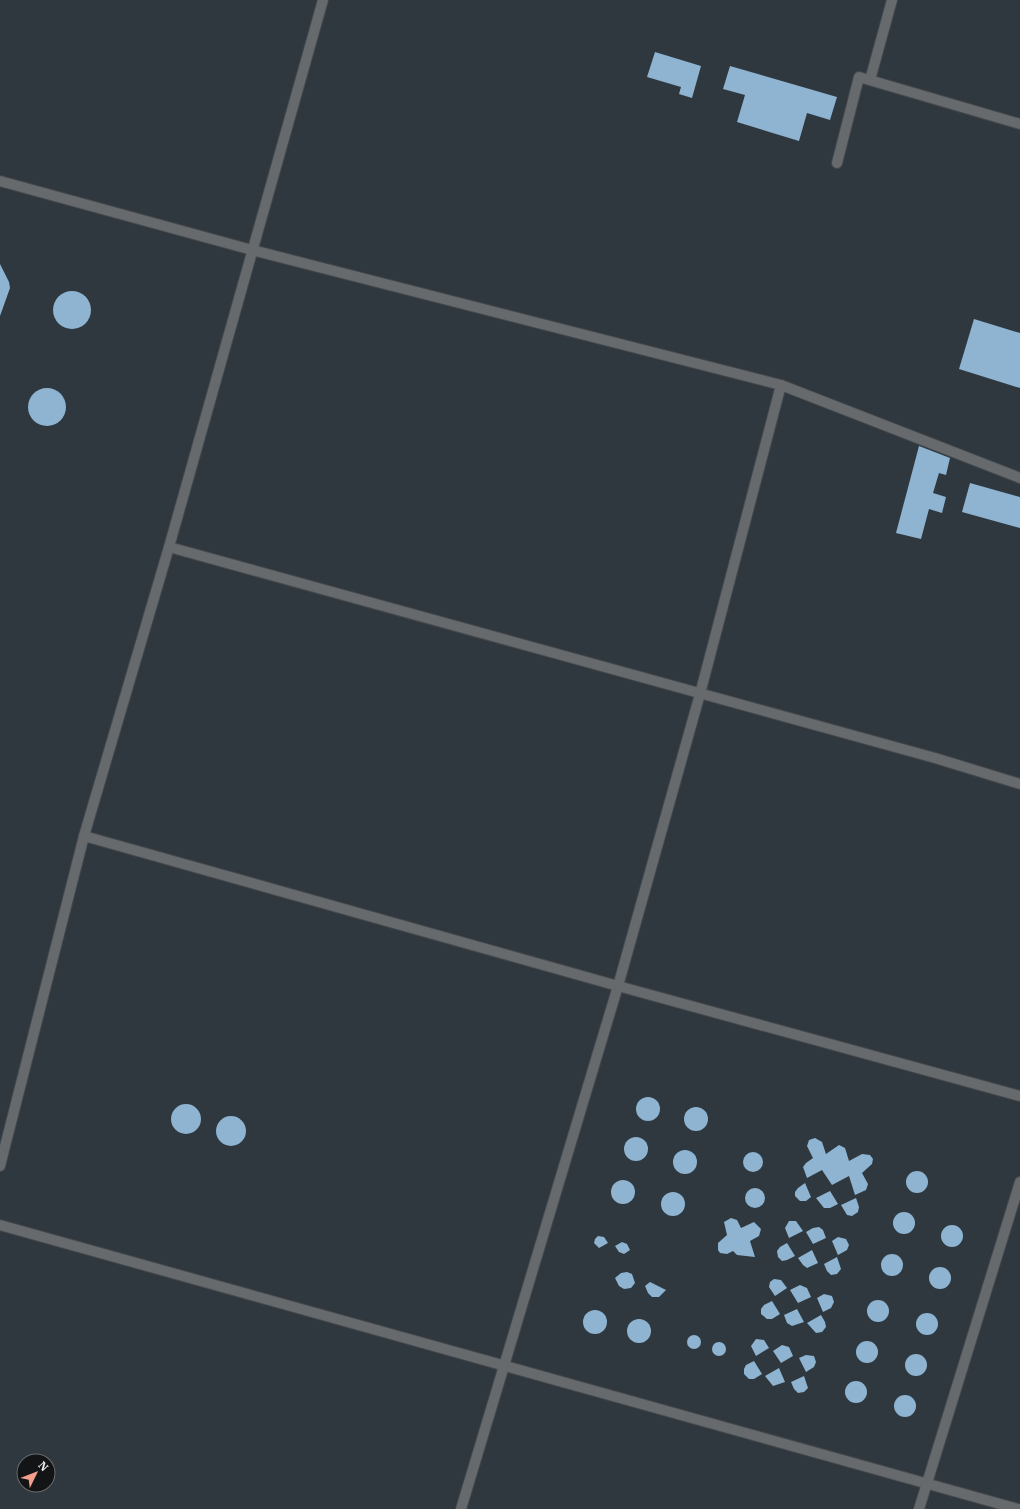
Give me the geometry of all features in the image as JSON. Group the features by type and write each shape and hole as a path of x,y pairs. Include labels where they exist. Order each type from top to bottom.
{"lane":[{"path":"0,1166 84,836 169,547 323,0"},
{"path":"870,80 892,0"},
{"path":"837,163 859,77 1020,124"},
{"path":"0,181 252,250 781,385 1020,478"},
{"path":"460,1509 618,986 700,694 781,385"},
{"path":"169,547 935,758 1020,784"},
{"path":"84,836 618,986 1020,1096"},
{"path":"919,1509 1020,1182"},
{"path":"0,1225 1018,1509"}],"shaded area":[{"path":"0,0 1020,0 1020,1509 0,1509"}],"building":[{"path":"655,52 701,66 692,98 679,94 681,87 647,77"},
{"path":"730,66 837,97 830,120 807,113 799,141 737,122 745,95 723,89"},
{"path":"0,264 9,282 10,288 0,316"},
{"path":"68,291 76,291 86,296 90,303 90,317 86,324 76,329 68,329 58,324 56,321 53,314 53,306 58,296 61,294"},
{"path":"974,319 1020,333 1020,388 959,369"},
{"path":"43,388 51,388 61,393 65,400 65,414 61,421 51,426 43,426 33,421 31,418 28,411 28,403 33,393 36,391"},
{"path":"919,446 950,458 946,475 939,473 933,493 946,497 942,513 929,509 921,539 896,533"},
{"path":"970,483 1020,497 1020,528 962,512"},
{"path":"648,1097 653,1098 659,1104 659,1114 653,1120 648,1121 643,1120 637,1114 636,1109 637,1104 643,1098"},
{"path":"186,1104 197,1108 201,1119 197,1130 186,1134 175,1130 171,1119 175,1108"},
{"path":"696,1107 701,1108 707,1114 707,1124 701,1130 696,1131 691,1130 685,1124 684,1119 685,1114 691,1108"},
{"path":"231,1116 242,1120 246,1131 242,1142 231,1146 220,1142 216,1131 220,1120"},
{"path":"636,1137 641,1138 647,1144 647,1154 641,1160 636,1161 631,1160 625,1154 624,1149 625,1144 631,1138"},
{"path":"815,1138 822,1142 826,1154 839,1145 845,1148 849,1161 862,1154 870,1155 873,1159 872,1164 862,1173 868,1184 866,1190 855,1195 849,1176 832,1185 822,1170 807,1178 803,1167 813,1158 807,1146 809,1140"},
{"path":"685,1150 690,1151 696,1157 696,1167 690,1173 685,1174 680,1173 674,1167 673,1162 674,1157 680,1151"},
{"path":"753,1152 760,1155 763,1162 760,1169 753,1172 746,1169 743,1162 746,1155"},
{"path":"917,1171 925,1174 928,1182 925,1190 917,1193 909,1190 906,1182 909,1174"},
{"path":"623,1180 628,1181 634,1187 634,1197 628,1203 623,1204 618,1203 612,1197 611,1192 612,1187 618,1181"},
{"path":"805,1183 811,1197 806,1201 800,1201 795,1196 795,1192"},
{"path":"755,1188 762,1191 765,1198 762,1205 755,1208 748,1205 745,1198 748,1191"},
{"path":"830,1191 838,1204 830,1208 824,1208 816,1198"},
{"path":"673,1192 678,1193 684,1199 684,1209 678,1215 673,1216 668,1215 662,1209 661,1204 662,1199 668,1193"},
{"path":"856,1198 859,1207 858,1212 852,1216 847,1215 841,1205"},
{"path":"904,1212 912,1215 915,1223 912,1231 904,1234 896,1231 893,1223 896,1215"},
{"path":"731,1218 737,1220 741,1228 754,1222 761,1229 759,1236 750,1241 755,1257 737,1255 733,1251 727,1254 720,1253 718,1250 718,1243 727,1235 724,1222"},
{"path":"789,1221 796,1221 803,1231 789,1238 785,1228"},
{"path":"952,1225 960,1228 963,1236 960,1244 952,1247 944,1244 941,1236 944,1228"},
{"path":"819,1227 823,1230 826,1238 813,1244 806,1232 813,1228"},
{"path":"598,1236 604,1237 608,1243 599,1248 594,1243"},
{"path":"838,1237 846,1239 849,1245 847,1250 838,1255 832,1241"},
{"path":"622,1242 627,1244 630,1250 624,1254 619,1252 615,1246"},
{"path":"787,1243 795,1256 782,1261 778,1257 777,1251 780,1247"},
{"path":"812,1250 818,1263 807,1268 798,1258"},
{"path":"892,1254 900,1257 903,1265 900,1273 892,1276 884,1273 881,1265 884,1257"},
{"path":"837,1257 841,1269 837,1274 831,1275 827,1271 824,1264"},
{"path":"940,1267 948,1270 951,1278 948,1286 940,1289 932,1286 929,1278 932,1270"},
{"path":"627,1272 632,1274 635,1283 631,1288 624,1289 619,1286 615,1278 621,1273"},
{"path":"774,1279 781,1280 787,1288 775,1296 769,1287 770,1282"},
{"path":"650,1282 666,1290 659,1297 652,1297 648,1293 645,1286"},
{"path":"800,1285 807,1288 811,1297 798,1303 790,1290"},
{"path":"824,1294 832,1296 834,1302 831,1308 823,1312 817,1298"},
{"path":"878,1300 886,1303 889,1311 886,1319 878,1322 870,1319 867,1311 870,1303"},
{"path":"772,1301 780,1314 772,1319 767,1319 761,1314 761,1309 764,1305"},
{"path":"797,1309 804,1322 792,1326 787,1323 784,1315"},
{"path":"595,1310 600,1311 606,1317 606,1327 600,1333 595,1334 590,1333 584,1327 583,1322 584,1317 590,1311"},
{"path":"927,1313 935,1316 938,1324 935,1332 927,1335 919,1332 916,1324 919,1316"},
{"path":"821,1315 826,1327 822,1332 816,1333 807,1323"},
{"path":"639,1319 644,1320 650,1326 650,1336 644,1342 639,1343 634,1342 628,1336 627,1331 628,1326 634,1320"},
{"path":"694,1335 699,1337 701,1342 699,1347 694,1349 689,1347 687,1342 689,1337"},
{"path":"756,1339 764,1340 769,1348 756,1356 751,1346"},
{"path":"867,1341 875,1344 878,1352 875,1360 867,1363 859,1360 856,1352 859,1344"},
{"path":"719,1342 724,1344 726,1349 724,1354 719,1356 714,1354 712,1349 714,1344"},
{"path":"782,1345 789,1347 793,1356 781,1363 773,1351"},
{"path":"916,1354 924,1357 927,1365 924,1373 916,1376 908,1373 905,1365 908,1357"},
{"path":"806,1355 814,1356 816,1362 814,1367 806,1372 799,1358"},
{"path":"754,1361 762,1374 754,1379 749,1379 744,1374 744,1369 746,1365"},
{"path":"779,1368 785,1382 773,1386 765,1376"},
{"path":"804,1376 808,1388 804,1392 798,1393 794,1389 791,1382"},
{"path":"856,1381 864,1384 867,1392 864,1400 856,1403 848,1400 845,1392 848,1384"},
{"path":"905,1395 913,1398 916,1406 913,1414 905,1417 897,1414 894,1406 897,1398"}]}
